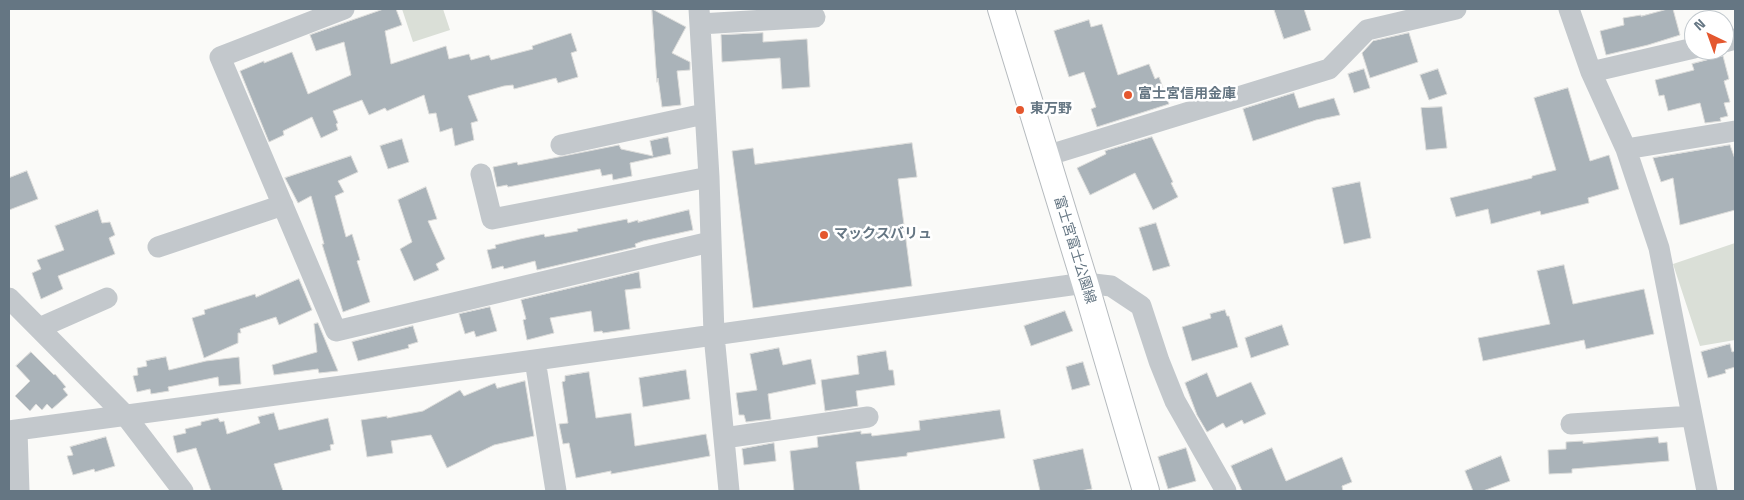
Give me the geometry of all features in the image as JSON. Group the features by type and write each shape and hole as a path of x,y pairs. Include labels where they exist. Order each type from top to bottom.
{"main road":[{"name":"富士宮富士公園線","path":"1000,9 1146,491"}],"street":[{"path":"344,9 220,57 336,331 710,242"},
{"path":"1046,156 1329,69 1367,30 1392,16 1456,9"},
{"path":"1569,9 1591,72 1626,149 1659,248 1707,491"},
{"path":"729,491 714,335 709,177 700,16 815,17"},
{"path":"1591,72 1684,50"},
{"path":"561,146 704,114"},
{"path":"1626,149 1735,131"},
{"path":"481,174 492,218 709,177"},
{"path":"158,247 283,205"},
{"path":"19,491 13,431 1084,283 1111,286 1141,306 1175,402 1226,491"},
{"path":"9,298 125,415 183,491"},
{"path":"39,328 107,298"},
{"path":"535,360 556,491"},
{"path":"1571,424 1692,416"},
{"path":"724,438 868,417"}],"shaded area":[{"path":"402,9 443,9 450,30 413,42"},
{"path":"1735,243 1735,340 1700,346 1673,264"}],"building":[{"path":"384,9 396,9 402,25 385,31 391,64 446,46 449,59 469,54 471,60 489,55 491,60 533,49 532,46 571,33 577,51 571,53 578,77 558,83 556,78 514,89 513,85 504,86 468,96 478,121 471,123 474,140 455,146 452,128 440,132 436,113 429,114 424,95 387,111 385,108 369,115 362,100 333,111 338,123 336,124 338,130 321,138 312,117 283,131 284,135 269,142 240,71 292,52 308,94 351,75 344,42 316,51 310,35"},
{"path":"652,9 686,27 672,53 690,62 690,70 677,71 681,105 662,107 658,78 657,82"},
{"path":"1274,9 1304,9 1311,30 1284,39"},
{"path":"1673,9 1680,35 1606,55 1600,31 1624,25 1623,18 1641,16"},
{"path":"1089,20 1091,27 1102,24 1118,75 1149,64 1155,79 1159,77 1169,104 1097,127 1091,109 1096,107 1084,72 1069,77 1054,31"},
{"path":"763,33 763,42 807,39 810,87 782,89 780,58 722,62 721,35"},
{"path":"1409,33 1418,62 1370,78 1362,53 1373,41"},
{"path":"1708,60 1724,60 1729,79 1724,81 1730,102 1724,103 1728,116 1720,118 1721,121 1705,123 1700,103 1668,111 1664,95 1659,96 1655,80 1694,70 1692,64"},
{"path":"1364,69 1370,88 1354,93 1348,74"},
{"path":"1438,69 1447,94 1429,100 1420,75"},
{"path":"1568,88 1590,161 1609,155 1619,189 1588,198 1589,203 1541,215 1540,211 1491,224 1488,209 1456,217 1450,198 1532,178 1532,176 1556,170 1534,98"},
{"path":"1294,93 1299,108 1334,98 1340,115 1316,120 1253,141 1243,109"},
{"path":"1442,107 1447,148 1426,150 1421,108"},
{"path":"668,137 671,154 630,163 632,176 613,180 612,174 602,176 600,169 508,187 507,185 497,187 493,167 517,162 518,165 619,145 621,149 653,156 650,141"},
{"path":"1152,137 1178,197 1153,210 1135,173 1090,195 1077,168 1106,154 1105,151"},
{"path":"402,139 409,162 388,169 380,146"},
{"name":"マックスバリュ","path":"912,143 917,177 898,179 912,286 753,308 732,151 753,148 755,164"},
{"path":"1730,145 1735,159 1735,210 1680,225 1673,178 1661,182 1653,158"},
{"path":"351,156 358,172 338,181 344,192 335,196 346,237 352,234 360,260 357,261 370,302 343,312 322,244 324,244 311,196 298,203 285,178"},
{"path":"27,171 38,199 9,210 9,178"},
{"path":"1360,182 1371,238 1344,244 1332,188"},
{"path":"426,187 437,219 428,221 445,259 436,264 439,270 414,281 400,249 412,242 398,200"},
{"path":"98,210 102,223 110,222 115,235 109,238 115,254 58,276 63,289 41,299 32,273 41,269 37,260 64,250 55,226"},
{"path":"689,210 693,230 643,241 635,244 636,247 537,270 535,261 504,269 503,266 492,269 487,250 496,248 495,245 544,234 545,237 627,219 628,223 638,220 638,222"},
{"path":"1156,223 1170,266 1153,271 1139,228"},
{"path":"1564,265 1573,304 1644,289 1654,334 1586,349 1584,340 1483,361 1478,338 1550,324 1537,271"},
{"path":"639,272 641,288 625,290 630,329 603,333 602,331 594,332 591,311 550,318 554,333 527,340 523,320 526,319 521,300"},
{"path":"299,279 312,310 279,325 276,317 240,329 241,333 238,333 238,343 204,358 192,318 205,314 204,310 255,294 256,297"},
{"path":"490,307 497,331 476,337 474,331 465,334 459,314"},
{"path":"1225,310 1227,316 1229,316 1238,347 1192,361 1182,327 1211,318 1210,314"},
{"path":"1065,311 1073,331 1031,346 1024,326"},
{"path":"318,323 338,371 319,373 318,369 274,375 272,365 317,352 314,324"},
{"path":"1282,325 1289,345 1251,358 1245,338"},
{"path":"413,326 418,342 408,345 409,348 358,361 352,342"},
{"path":"1730,344 1732,352 1735,351 1735,367 1725,370 1726,373 1708,378 1701,352"},
{"path":"779,348 783,365 811,359 816,384 768,394 771,419 746,422 744,415 739,415 736,393 757,390 750,354"},
{"path":"886,351 889,370 893,370 895,385 856,391 858,406 825,411 821,380 859,374 857,356"},
{"path":"31,352 66,387 63,389 68,395 52,409 47,404 42,410 36,404 30,411 15,396 30,381 16,366"},
{"path":"166,357 169,370 206,361 239,357 241,384 219,386 218,377 168,387 169,391 151,394 150,389 137,392 133,376 138,375 137,368 147,366 146,361"},
{"path":"1083,362 1090,385 1072,390 1066,367"},
{"path":"686,370 690,399 643,407 639,378"},
{"path":"589,372 596,418 631,413 635,446 706,434 710,456 611,474 611,471 576,478 569,443 563,444 559,424 568,423 562,382 565,381 565,376"},
{"path":"1207,373 1217,397 1251,382 1266,414 1244,424 1242,420 1226,428 1223,423 1207,432 1197,415 1185,383"},
{"path":"525,381 534,436 494,445 447,468 431,435 391,441 393,453 367,457 361,420 387,416 387,418 423,411 460,390 464,396 495,383 497,388"},
{"path":"1000,410 1005,438 907,453 907,456 856,462 860,491 794,491 790,451 818,447 817,437 861,431 861,434 871,433 872,436 920,430 919,421"},
{"path":"274,413 279,430 328,418 334,444 330,445 331,450 274,464 283,491 211,491 196,448 177,453 173,436 186,433 185,429 201,425 201,422 218,418 220,422 224,421 227,434 260,423 258,417"},
{"path":"106,437 115,466 95,472 94,469 73,475 67,456 73,455 70,447"},
{"path":"1658,437 1659,443 1667,442 1669,461 1572,469 1572,473 1549,474 1548,450 1566,449 1566,442 1583,441 1583,443"},
{"path":"774,443 776,461 744,465 742,449"},
{"path":"1186,448 1196,481 1168,489 1158,457"},
{"path":"1272,448 1286,481 1342,457 1352,482 1342,486 1343,491 1242,491 1231,466"},
{"path":"1083,449 1092,489 1080,491 1040,491 1033,460"},
{"path":"1501,456 1510,481 1483,491 1473,491 1465,471"}],"place":[{"name":"富士宮信用金庫","path":"1128,95"},
{"name":"東万野","path":"1020,110"},
{"name":"マックスバリュ","path":"824,235"}]}
